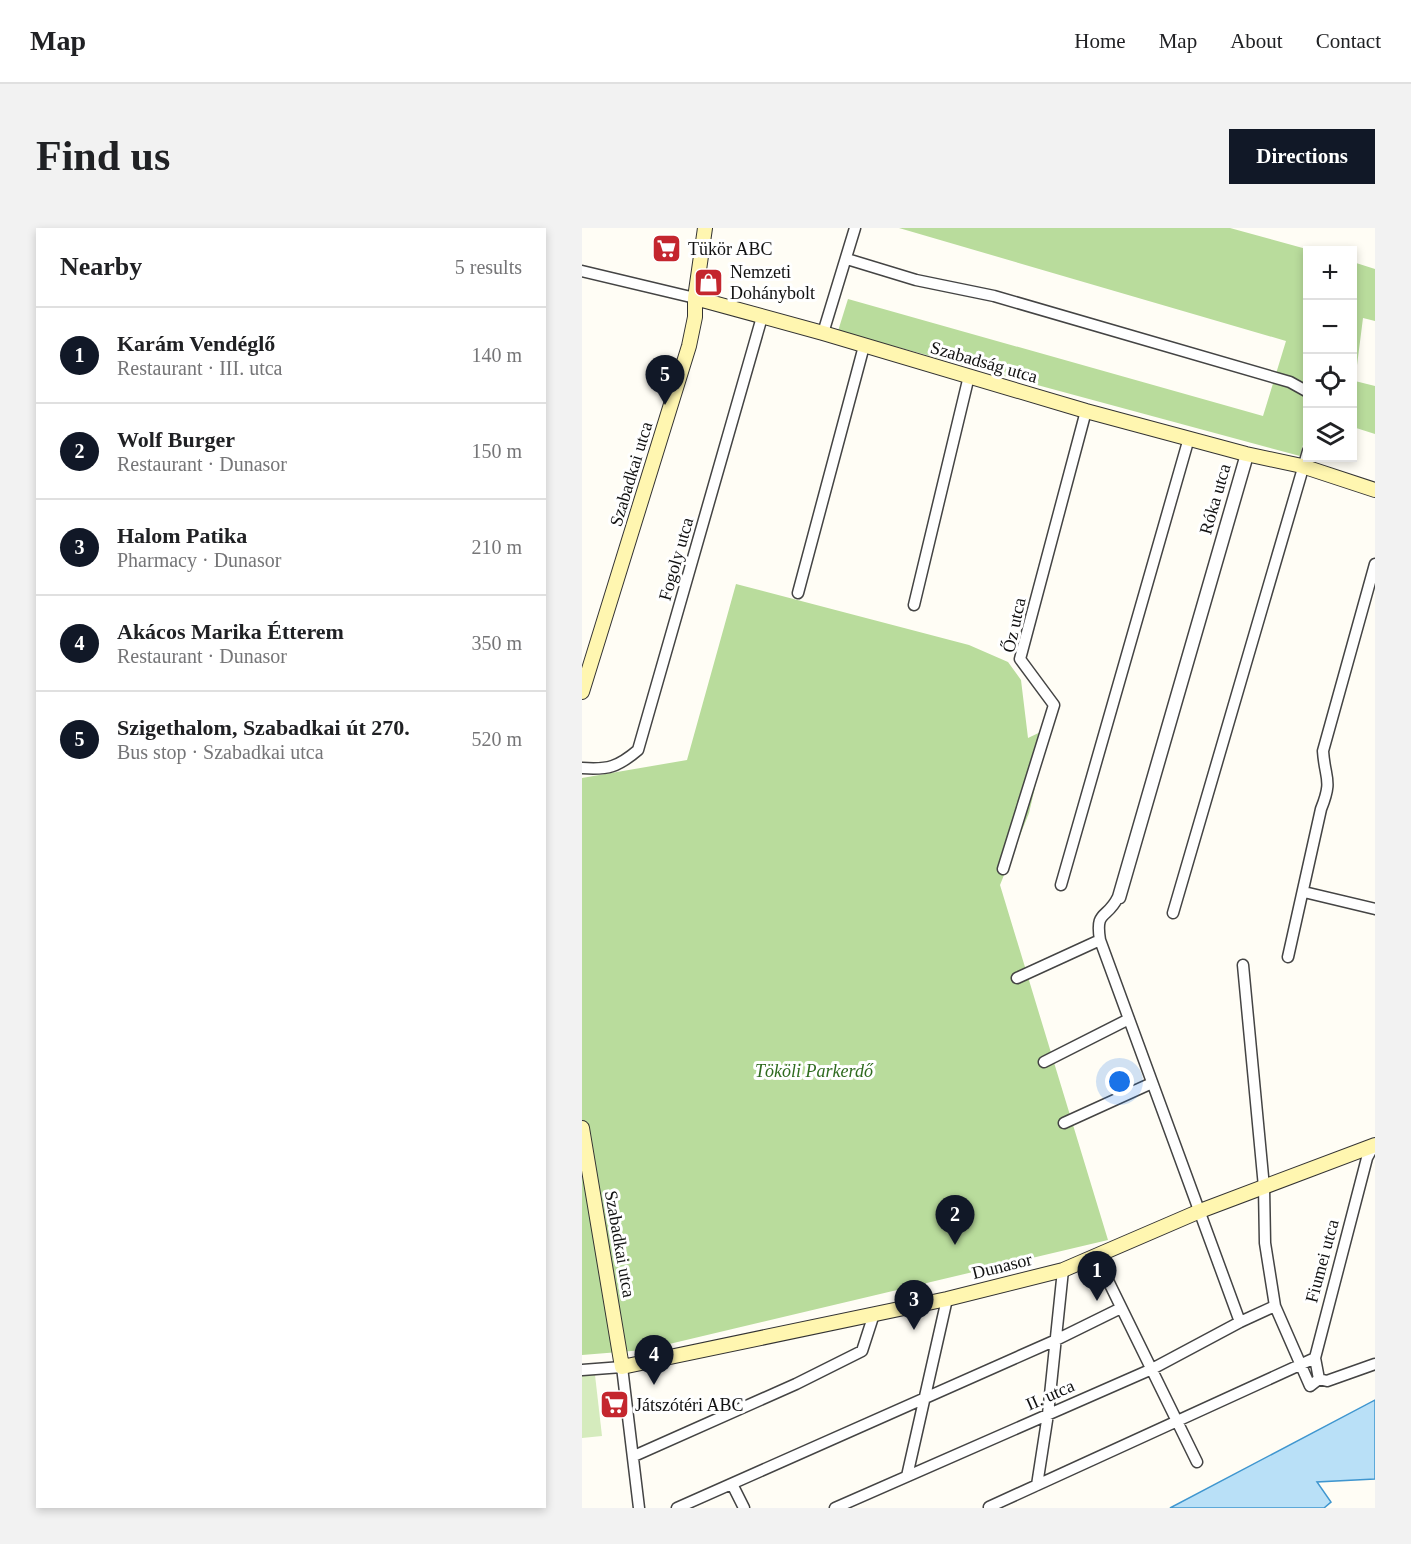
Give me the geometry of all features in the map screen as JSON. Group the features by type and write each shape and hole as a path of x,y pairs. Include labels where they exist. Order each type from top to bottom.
{"street":[{"name":"Szabadkai utca","path":"583,688 689,346 695,317 695,298 705,228"},
{"path":"823,333 855,228"},
{"path":"847,259 916,279 994,296 1290,382 1303,389"},
{"name":"Szabadság utca","path":"582,271 695,298 823,333 1086,411 1246,454 1302,466 1375,490"},
{"name":"Fogoly utca","path":"582,768 605,769 624,762 638,750 762,317"},
{"path":"798,593 864,346"},
{"path":"914,605 969,376"},
{"name":"Őz utca","path":"1003,869 1054,705 1020,659 1086,411"},
{"path":"1061,885 1189,438"},
{"name":"Róka utca","path":"1100,940 1098,920 1102,914 1110,910 1118,897 1120,898 1248,455 1246,454"},
{"path":"1173,912 1304,462"},
{"path":"1288,957 1321,810 1328,792 1329,779 1323,751 1375,564"},
{"path":"1304,892 1375,909"},
{"path":"1017,978 1100,940 1240,1322"},
{"path":"1243,965 1264,1187 1265,1243 1275,1306 1300,1364 1314,1383 1327,1381 1375,1364"},
{"path":"1044,1062 1129,1019"},
{"path":"1064,1124 1152,1083"},
{"name":"Szabadkai utca","path":"582,1128 622,1366"},
{"name":"Dunasor","path":"622,1366 946,1299 1063,1270 1200,1211 1375,1144"},
{"name":"Fiumei utca","path":"1314,1383 1315,1358 1367,1158 1375,1144"},
{"path":"1096,1256 1197,1462"},
{"path":"1037,1485 1048,1414 1063,1270"},
{"path":"907,1476 946,1299"},
{"name":"II. utca","path":"835,1508 1152,1369 1275,1306"},
{"path":"676,1508 1056,1340 1121,1308"},
{"path":"634,1456 785,1389 862,1351 874,1314"},
{"path":"989,1507 1315,1358"},
{"path":"582,1370 622,1366 639,1508"},
{"path":"732,1484 744,1508"}],"green space":[{"path":"899,228 1230,228 1303,248 1303,445 1300,456 838,331 848,299 1263,416 1286,341"},
{"path":"1357,263 1375,269 1375,321 1363,318 1357,365"},
{"path":"1357,382 1375,386 1375,434 1357,428"},
{"name":"Tököli Parkerdő","path":"736,584 969,645 1008,662 1021,680 1028,738 1049,728 1029,813 1000,885 1108,1240 644,1350 582,1355 582,778 687,760"},
{"path":"595,1375 602,1436 582,1438 582,1376"}],"water":[{"path":"1375,1400 1375,1479 1317,1482 1331,1502 1324,1508 1170,1508"}],"place":[{"name":"Tükör ABC","path":"667,249"},
{"name":"Nemzeti Dohánybolt","path":"709,282"},
{"name":"Szigethalom, Szabadkai út 270.","path":"665,405"},
{"name":"Wolf Burger","path":"955,1245"},
{"name":"Karám Vendéglő","path":"1097,1301"},
{"name":"Halom Patika","path":"914,1330"},
{"name":"Akácos Marika Étterem","path":"654,1385"},
{"name":"Játszótéri ABC","path":"614,1405"}]}
